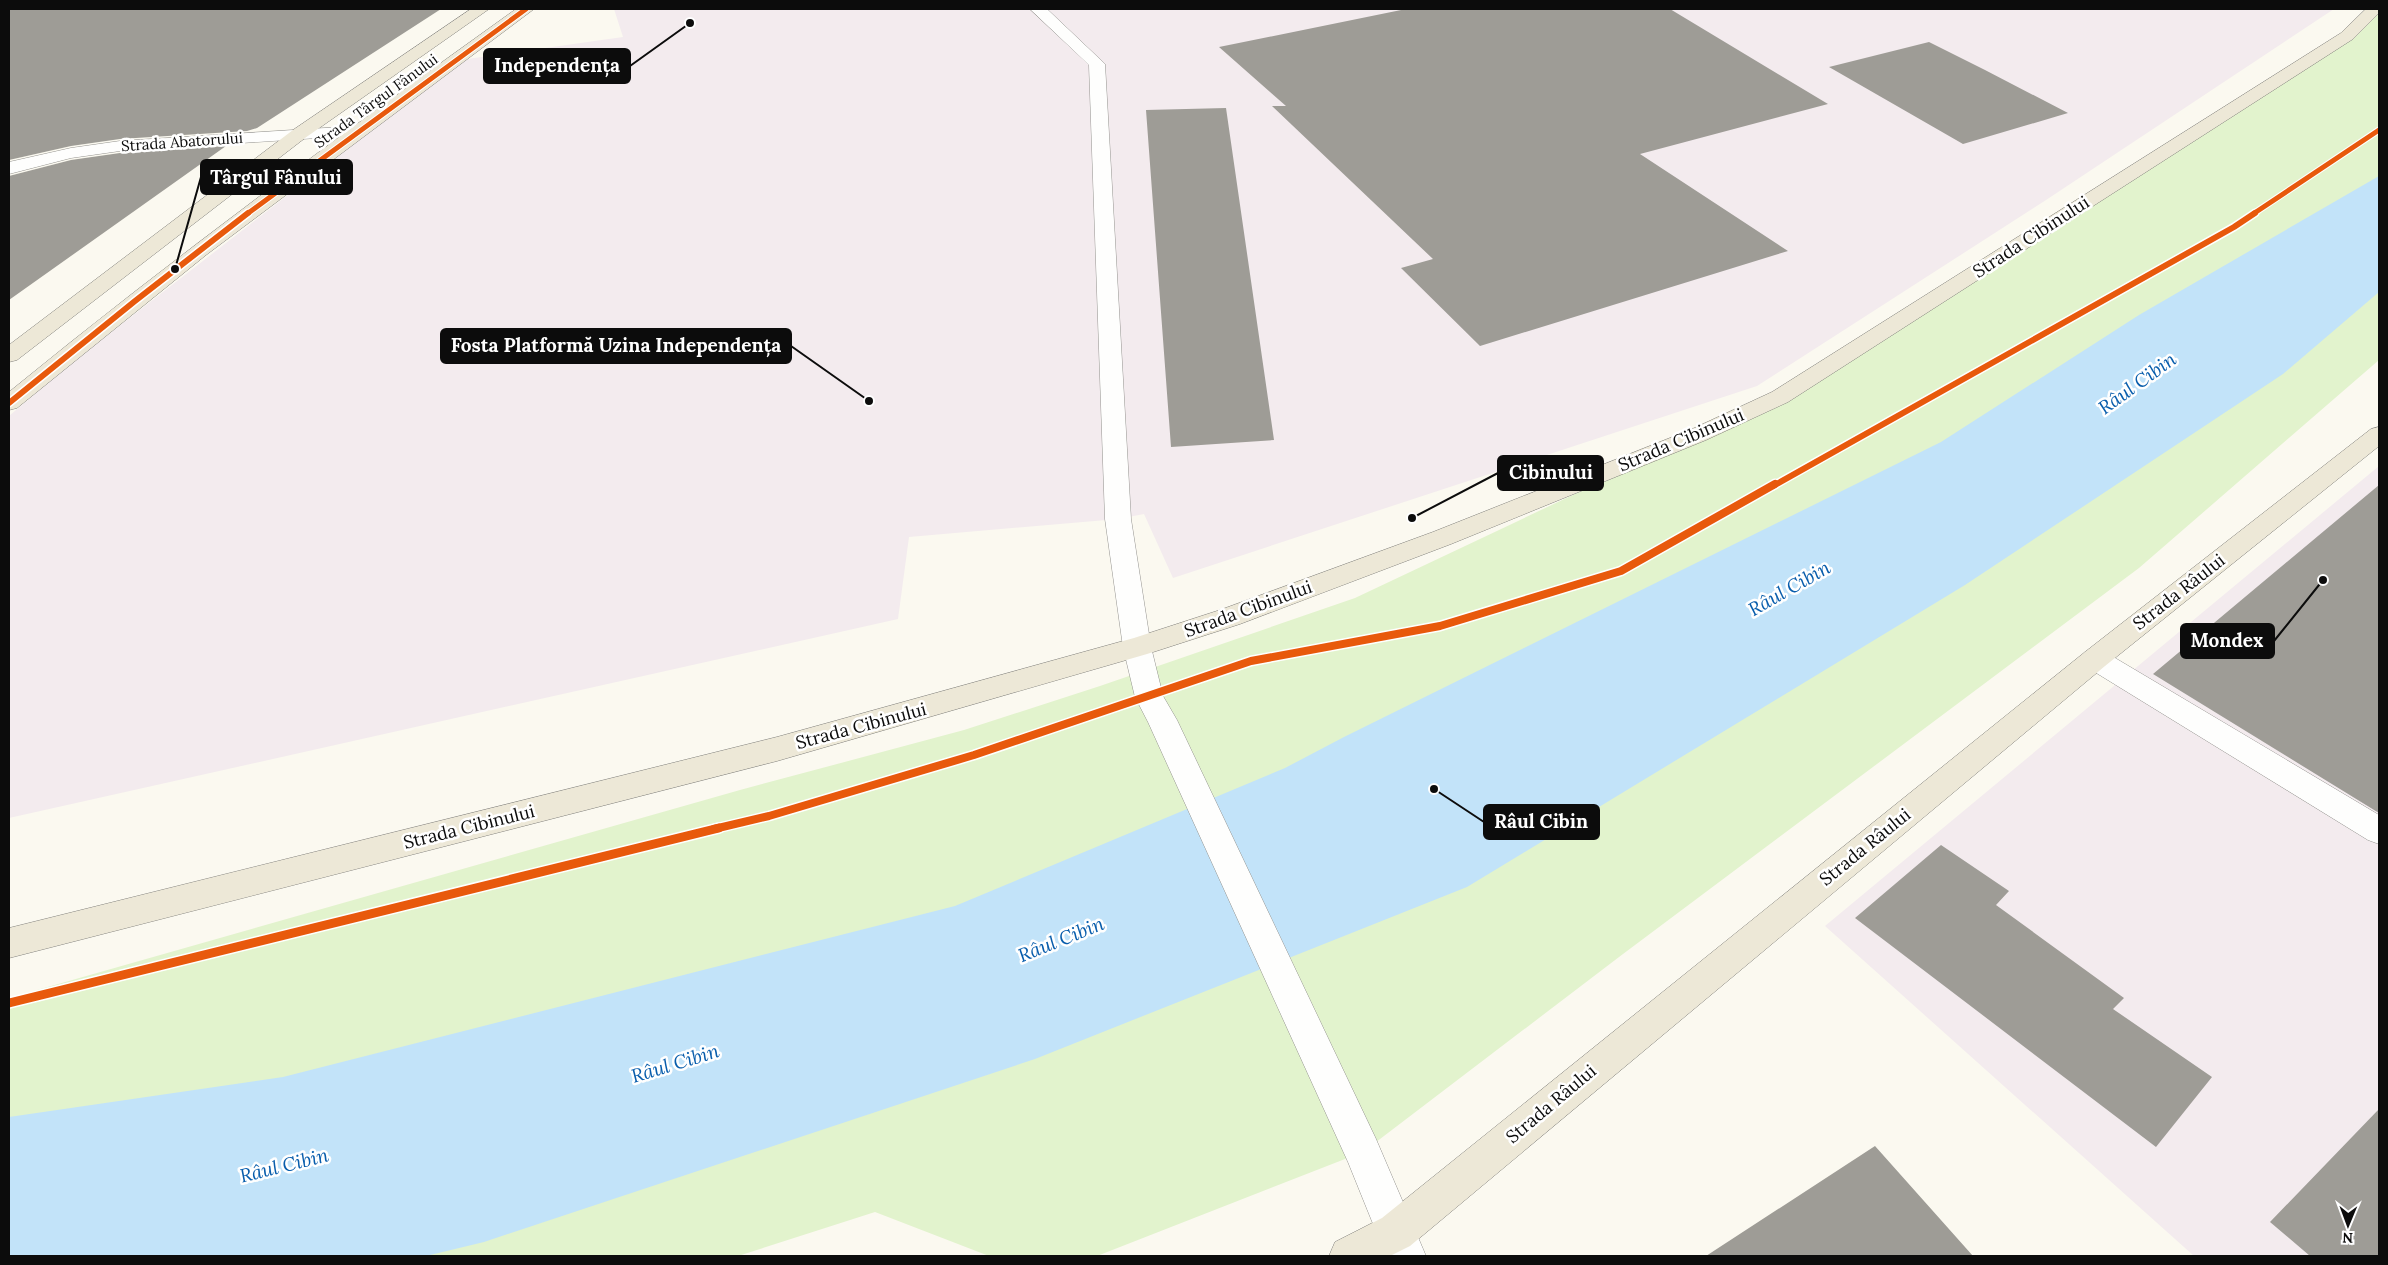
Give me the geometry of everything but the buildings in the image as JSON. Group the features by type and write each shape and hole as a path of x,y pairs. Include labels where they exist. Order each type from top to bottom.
{"main road":[{"name":"Strada Târgul Fânului","path":"9,355 299,134 481,9"},
{"name":"Strada Târgul Fânului","path":"9,403 174,270 357,131 526,9"},
{"name":"Strada Cibinului","path":"9,943 777,749 1137,647 1230,617 1442,538 1698,435 1780,397 2347,36 2376,9"},
{"name":"Strada Râului","path":"1348,1256 1402,1244 2095,659 2379,434"}],"street":[{"path":"1038,9 1097,64 1118,519 1137,647 1149,697 1162,720 1363,1152 1402,1244"},
{"name":"Strada Abatorului","path":"9,168 71,153 120,146 357,131"},
{"path":"2095,659 2379,831"}],"shaded area":[{"path":"614,9 2334,9 2043,202 1757,386 1173,578 1144,514 1118,519 909,537 898,619 9,818 9,416 69,365 419,93 467,59 623,37"},
{"path":"2379,466 2379,1256 2194,1256 1825,926"}],"green space":[{"path":"2375,9 2379,9 2379,360 2139,568 1623,954 1363,1152 1097,1256 989,1256 875,1212 738,1256 9,1256 9,998 740,790 964,730 1100,686 1355,598 1780,397 2372,14"}],"water":[{"path":"2379,176 2379,292 2283,374 1965,585 1467,887 1035,1059 484,1242 426,1256 9,1256 9,1117 283,1077 955,906 1285,768 1344,737 1941,442 2139,315"}],"cycle path":[{"path":"9,403 199,251 526,9"},
{"path":"9,1003 769,816 974,755 1251,661 1440,626 1621,571 2234,227 2379,130"}],"place":[{"name":"Independența","path":"690,23"},
{"name":"Târgul Fânului","path":"175,269"},
{"name":"Fosta Platformă Uzina Independența","path":"869,401"},
{"name":"Cibinului","path":"1412,518"},
{"name":"Mondex","path":"2323,580"},
{"name":"Râul Cibin","path":"1434,789"}]}
